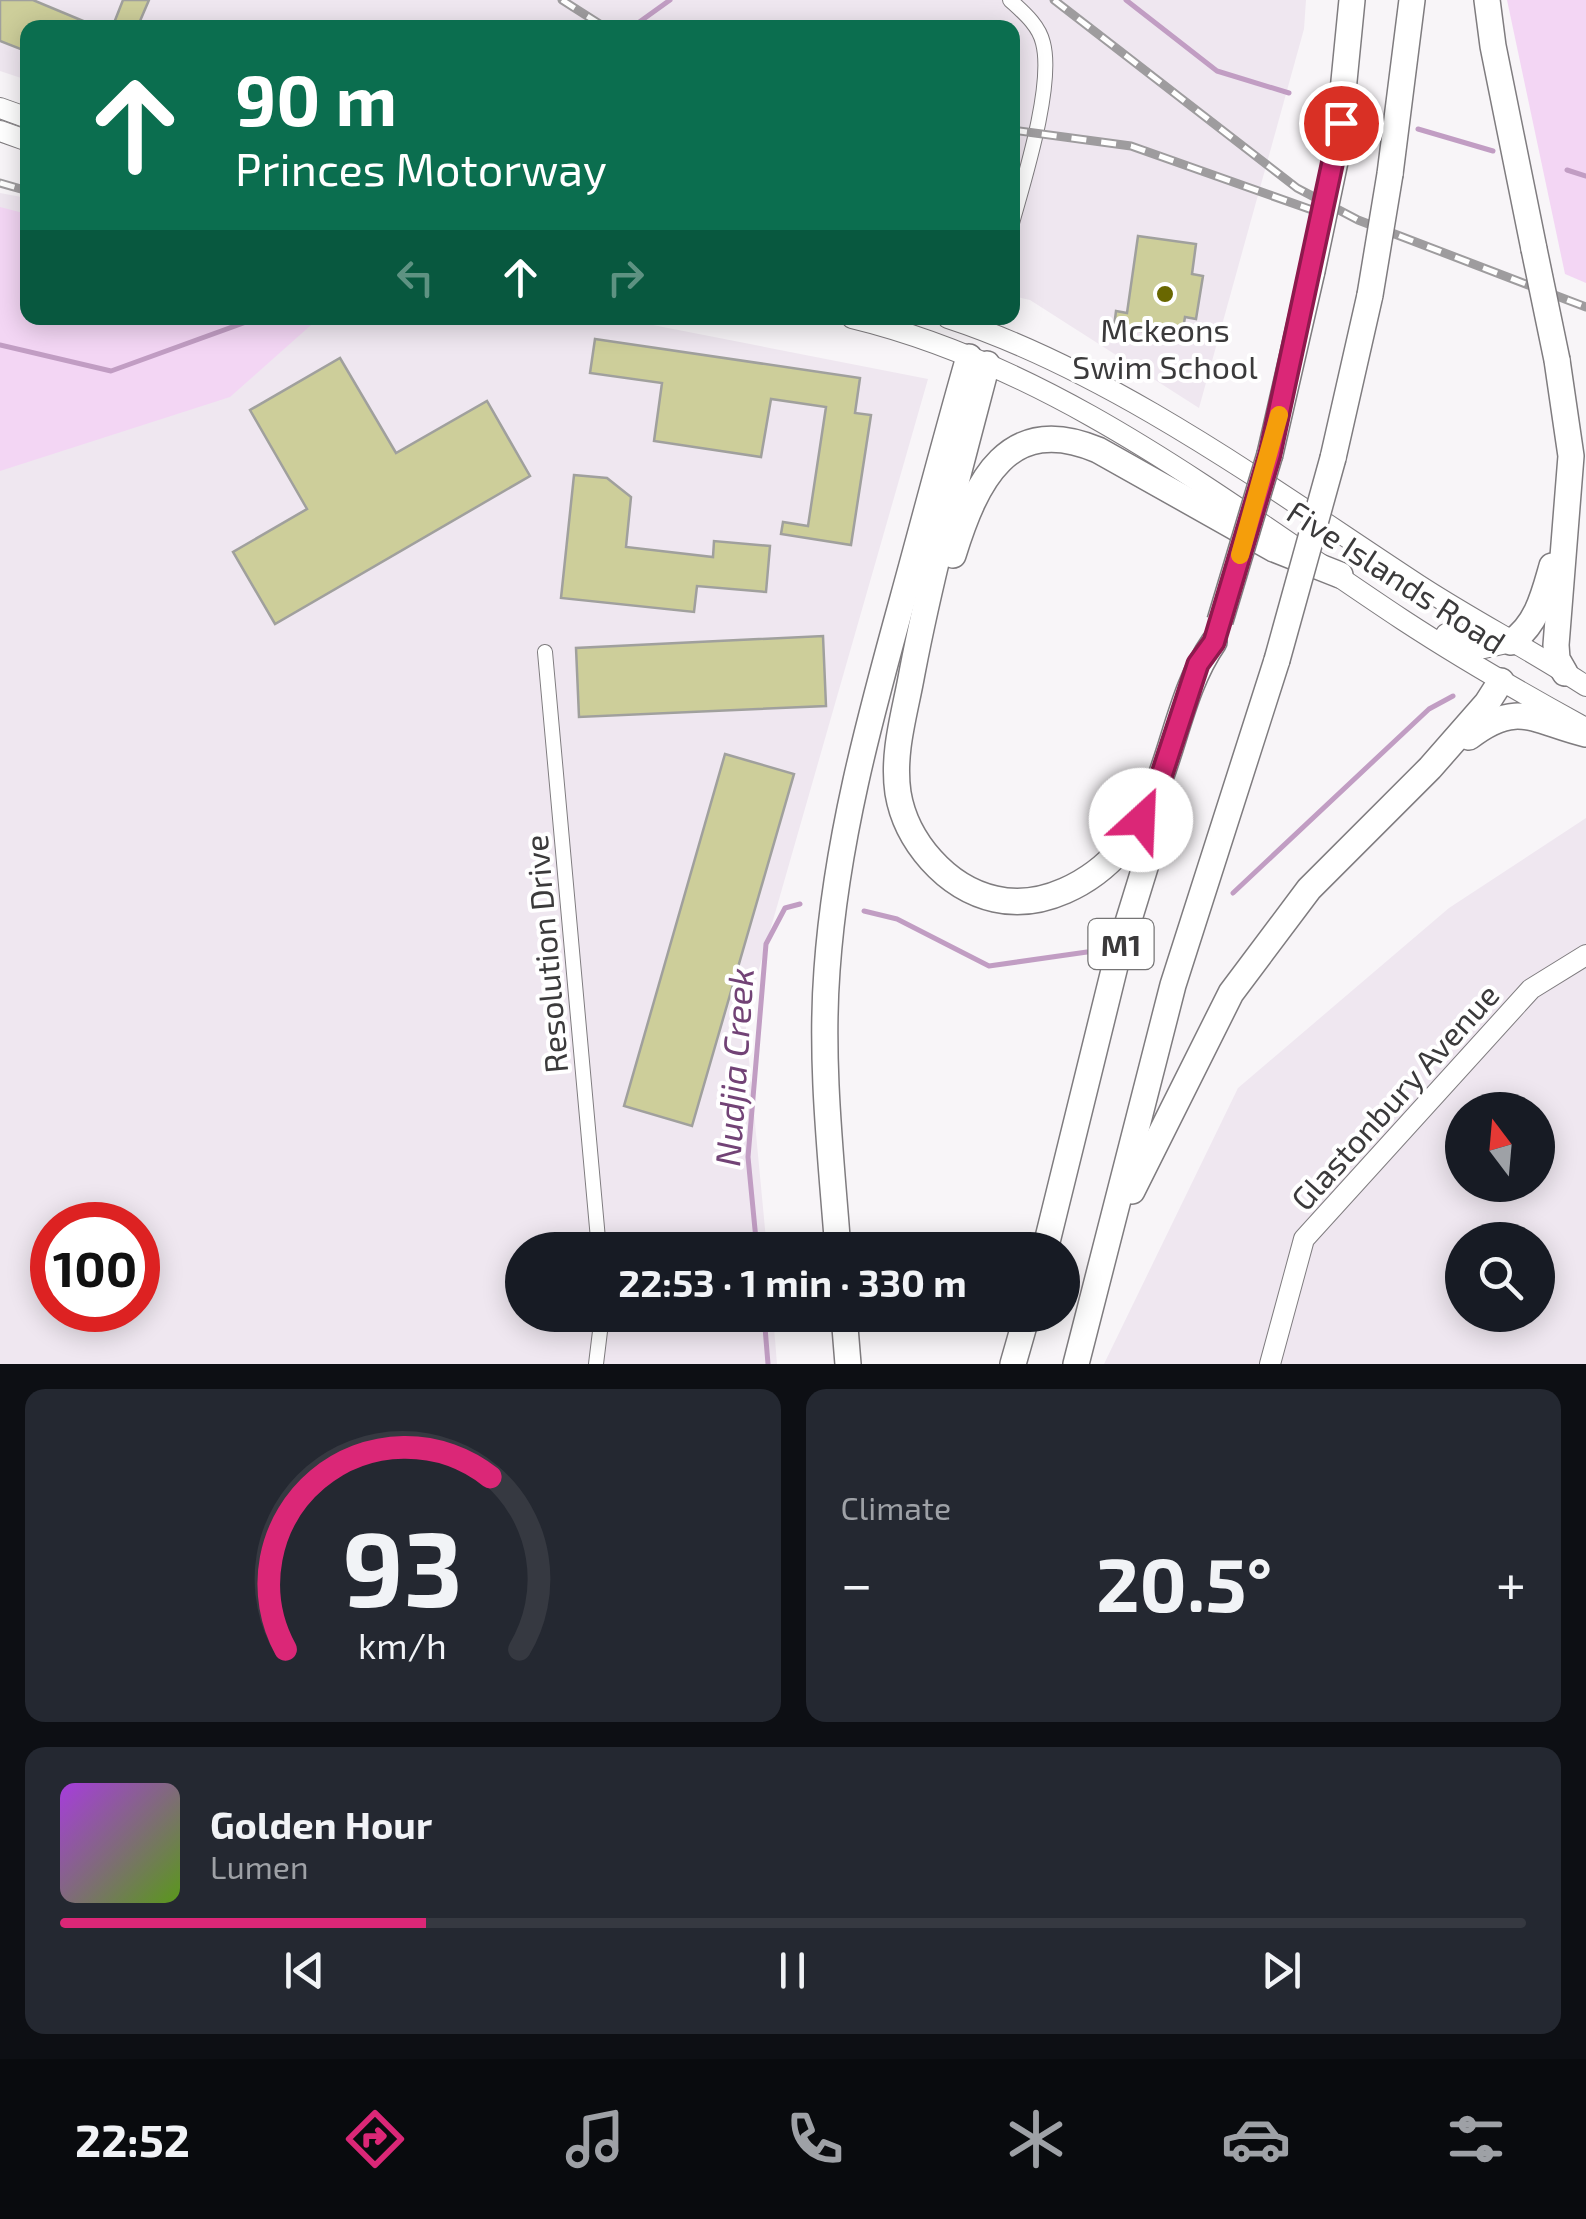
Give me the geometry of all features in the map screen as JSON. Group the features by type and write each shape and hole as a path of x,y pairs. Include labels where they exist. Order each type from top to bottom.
{"highway":[{"name":"M1","path":"1050,1232 1117,958 1270,454 1337,152 1352,0"},
{"name":"M1","path":"1076,1364 1173,985 1277,660 1333,458 1370,296 1412,0"},
{"path":"1487,0 1571,456 1556,650 1576,680"},
{"path":"978,360 896,766 905,818 920,847 936,866 963,886 995,899 1026,900 1057,894 1088,879 1122,848 1159,783 1198,664 1217,632"},
{"path":"837,1232 824,1022 834,896 853,785 978,360"},
{"path":"917,648 933,620 958,539 984,478 999,458 1035,440 1073,439 1098,450 1274,549 1340,575"},
{"path":"1505,644 1526,631 1540,604 1568,508"},
{"path":"1108,1241 1231,994 1309,890 1430,768 1501,681"},
{"path":"1430,768 1488,722 1507,715 1532,716 1586,731"},
{"path":"845,1332 848,1364"},
{"path":"1013,1364 1022,1332"}],"main road":[{"name":"Five Islands Road","path":"873,325 978,360 1040,388 1140,445 1501,681 1586,731"},
{"path":"978,360 988,325"},
{"name":"Five Islands Road","path":"990,325 1294,501 1505,644 1576,680"},
{"path":"1377,601 1469,644 1505,644 1501,681"},
{"name":"Glastonbury Avenue","path":"1270,1364 1304,1239 1532,989 1586,955"}],"street":[{"path":"1010,0 1030,17 1043,41 1045,66 1020,192"},
{"name":"Resolution Drive","path":"545,652 597,1232"},
{"path":"596,1364 600,1332"}],"shaded area":[{"path":"0,0 1306,0 1304,29 1199,408 1030,300 1020,298 1020,20 20,20 20,78 0,71"},
{"path":"1507,0 1586,0 1586,283 1565,274"},
{"path":"0,193 20,197 20,325 653,325 928,379 745,1018 765,1232 505,1232 505,1332 774,1332 777,1364 0,1364"},
{"path":"0,207 20,212 20,325 311,325 230,397 0,471"},
{"path":"1586,818 1586,1364 1104,1364 1238,1088 1449,908"}],"building":[{"path":"0,0 33,0 81,20 20,20 20,49 0,41"},
{"path":"123,0 149,0 140,20 115,20"},
{"name":"Mckeons Swim School","path":"1138,236 1196,244 1192,274 1203,276 1196,319 1185,317 1183,329 1153,325 1151,333 1114,327 1116,311 1127,313"},
{"path":"595,339 860,378 855,413 871,415 851,545 781,534 783,522 808,526 826,407 771,399 761,457 654,441 662,383 590,373"},
{"path":"340,358 396,453 487,401 530,476 275,624 233,552 307,509 250,410"},
{"path":"574,475 607,478 631,497 626,547 713,557 714,541 770,546 766,592 697,586 694,612 561,598"},
{"path":"823,636 826,706 579,717 576,648"},
{"path":"725,754 794,774 692,1126 624,1106"}],"waterway":[{"path":"642,20 670,0"},
{"path":"1126,0 1217,71 1289,93"},
{"path":"1418,129 1493,151"},
{"path":"1567,170 1586,176"},
{"path":"0,345 111,371 238,325"},
{"name":"Nudjia Creek","path":"1233,893 1429,709 1453,696"},
{"name":"Nudjia Creek","path":"755,1232 748,1157 766,944 785,908 800,904"},
{"name":"Nudjia Creek","path":"864,911 897,919 989,966 1087,952"},
{"name":"Nudjia Creek","path":"765,1332 768,1364"}],"railway":[{"path":"562,0 593,20"},
{"path":"1054,0 1297,188 1358,220 1586,307"},
{"path":"1020,131 1131,146 1315,211"},
{"path":"0,183 20,189"}],"slow traffic":[{"path":"1240,555 1279,415"}],"place":[{"name":"Mckeons Swim School","path":"1165,294"}],"route":[{"path":"1141,820 1159,783 1198,664 1214,642 1270,454 1341,123"}]}
